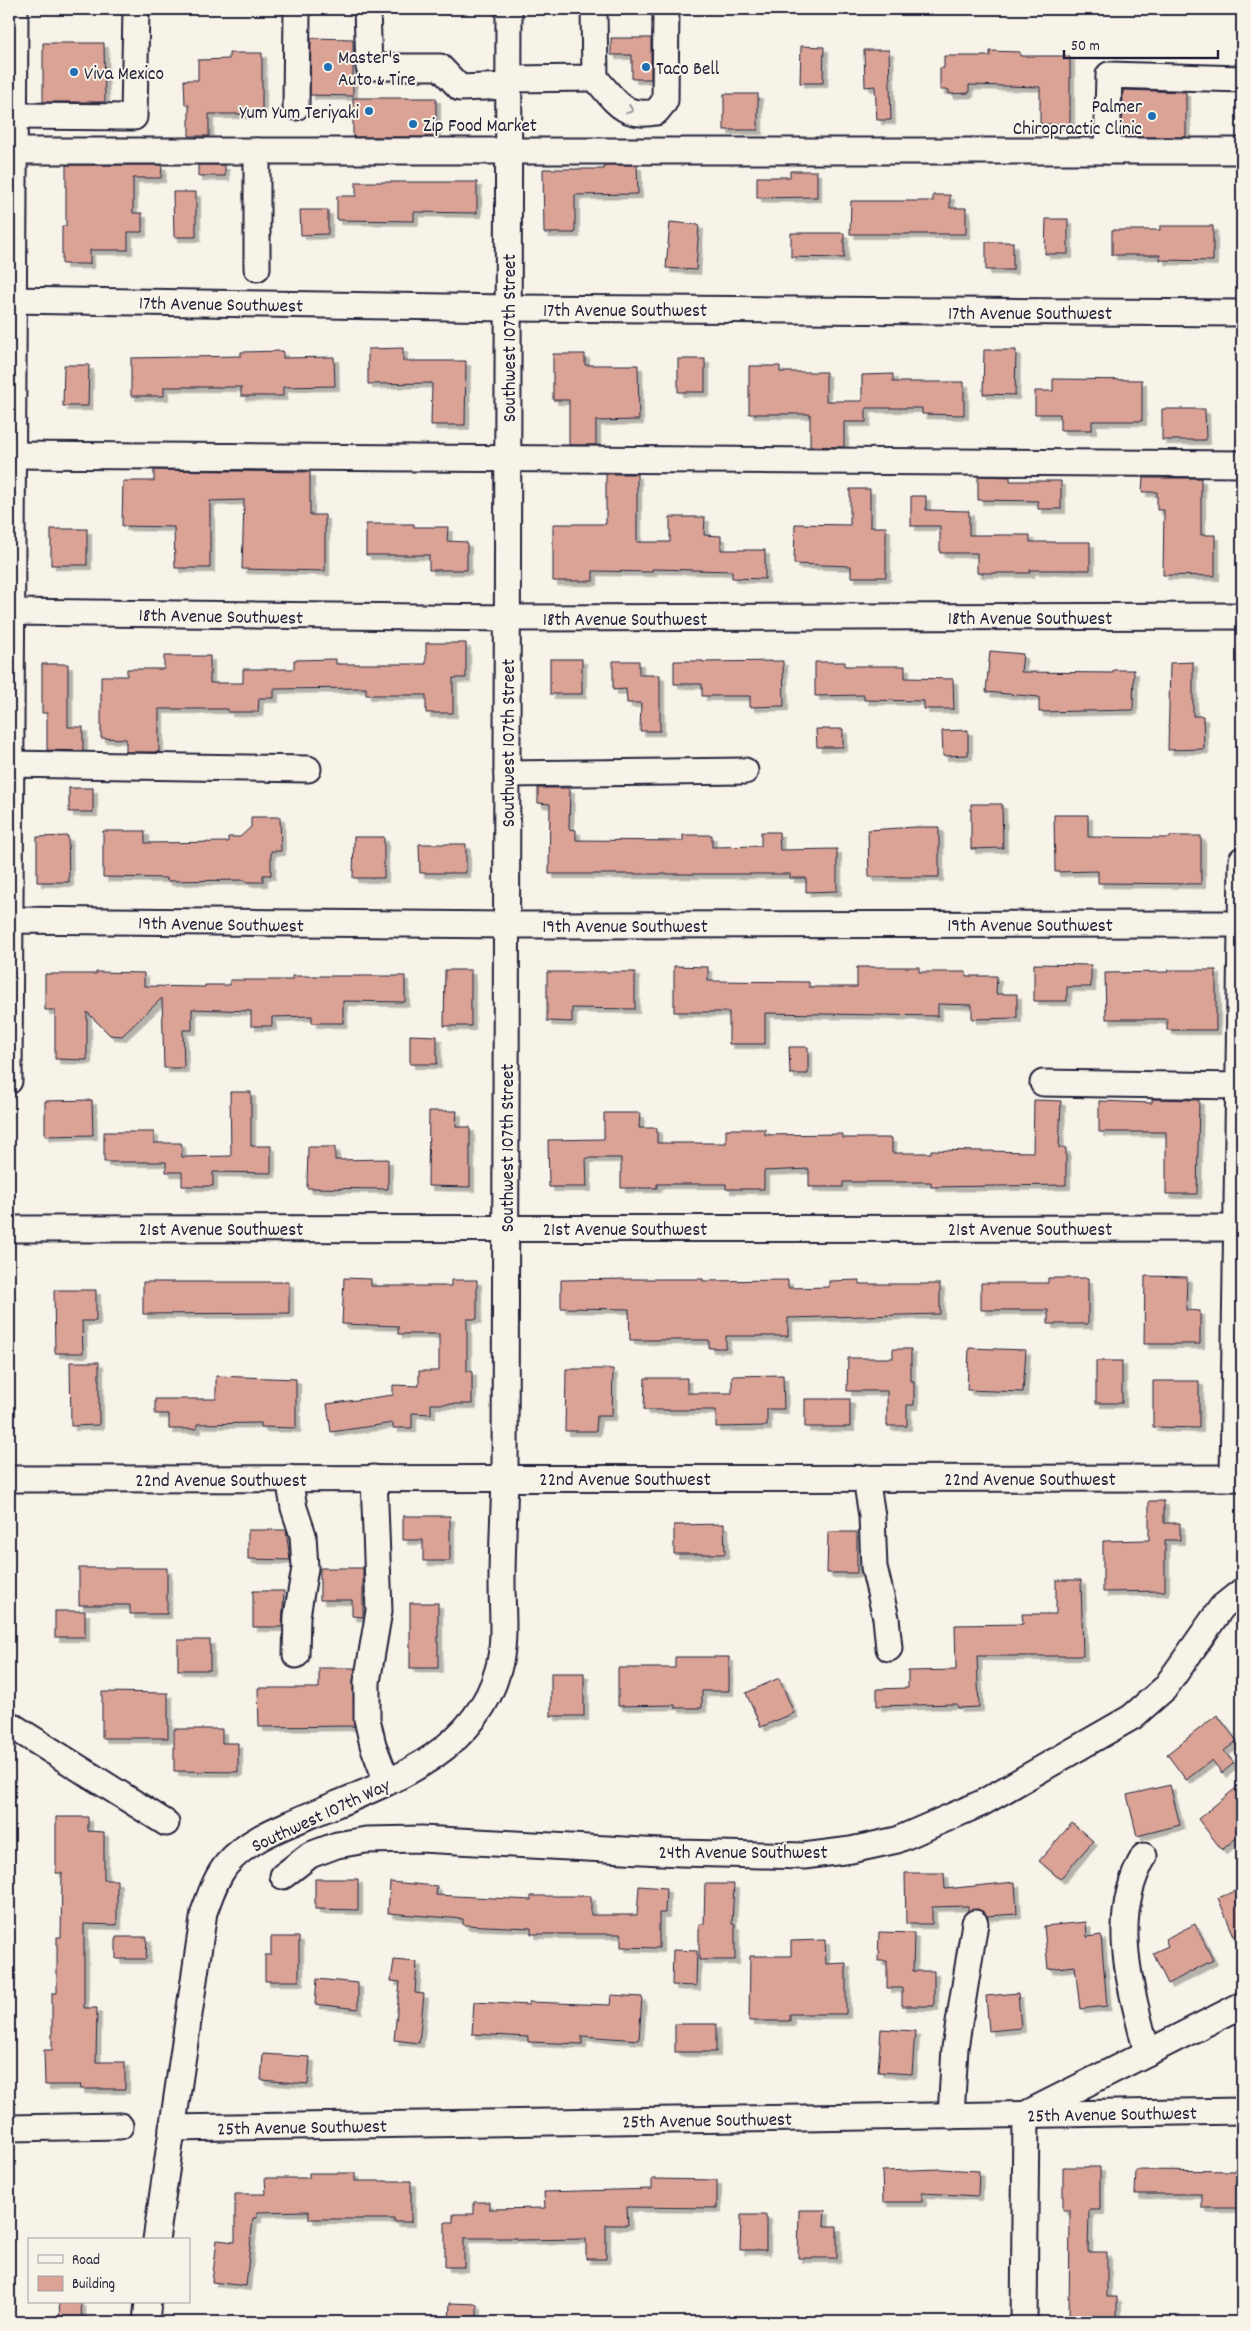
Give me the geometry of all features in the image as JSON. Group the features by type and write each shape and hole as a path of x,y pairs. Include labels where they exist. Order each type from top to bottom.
{"street":[{"path":"9,1081 12,67 15,9"},
{"path":"12,138 134,117 136,9"},
{"path":"296,107 298,9"},
{"path":"367,9 369,67 440,67 460,88 509,82 595,78"},
{"name":"Southwest 107th Street","path":"504,1478 509,9"},
{"path":"594,9 595,78 624,110 641,114 656,112 665,101 666,9"},
{"path":"1107,151 1109,75 1242,79"},
{"path":"12,138 257,151 1242,151"},
{"path":"257,151 257,268"},
{"name":"17th Avenue Southwest","path":"11,300 508,308 1242,313"},
{"path":"11,455 1242,464"},
{"name":"18th Avenue Southwest","path":"10,612 507,618 1242,616"},
{"path":"10,764 308,769"},
{"path":"507,774 745,770"},
{"path":"1238,1478 1242,860"},
{"name":"19th Avenue Southwest","path":"9,920 507,925 1242,924"},
{"path":"1043,1083 1240,1083"},
{"name":"21st Avenue Southwest","path":"9,1229 1240,1228"},
{"path":"289,1478 294,1508 303,1535 306,1568 297,1616 296,1655"},
{"path":"374,1478 378,1611 367,1682 367,1719 373,1745 387,1782"},
{"name":"Southwest 107th Way","path":"156,2238 204,1912 212,1889 227,1865 249,1845 275,1830 387,1782 441,1752 469,1728 484,1704 498,1670 502,1636 504,1478"},
{"path":"866,1478 872,1516 874,1567 886,1618 889,1648"},
{"name":"22nd Avenue Southwest","path":"9,1479 1238,1478"},
{"name":"24th Avenue Southwest","path":"283,1876 310,1855 336,1845 366,1840 421,1839 680,1853 804,1856 851,1850 897,1840 982,1803 1132,1717 1164,1688 1222,1607 1242,1591"},
{"path":"9,1724 166,1823"},
{"path":"1144,1856 1134,1874 1125,1908 1125,1944 1135,2004 1147,2053"},
{"path":"951,2116 954,2048 975,1923"},
{"path":"1024,2322 1026,2114 1242,2005"},
{"name":"25th Avenue Southwest","path":"172,2128 1242,2112"},
{"path":"9,2128 120,2126"},
{"path":"146,2322 148,2304"}],"building":[{"name":"Master's Auto & Tire","path":"311,38 353,39 353,96 310,95"},
{"name":"Taco Bell","path":"611,38 651,38 651,79 632,79 632,55 611,55"},
{"name":"Viva Mexico","path":"43,43 104,43 105,102 43,102"},
{"path":"801,46 824,47 823,83 800,83"},
{"path":"864,50 889,50 891,120 877,120 875,86 865,87"},
{"path":"990,51 1020,52 1020,56 1070,56 1070,124 1040,124 1040,87 969,85 969,93 949,94 949,90 940,90 940,68 944,68 944,56 990,56"},
{"path":"229,53 262,53 262,114 209,114 209,136 189,136 189,105 185,105 184,80 198,80 198,60 229,59"},
{"name":"Palmer Chiropractic Clinic","path":"1123,90 1186,92 1186,137 1122,137"},
{"path":"724,94 758,94 758,130 724,130"},
{"path":"353,98 436,98 436,137 353,137"},
{"path":"66,165 162,165 161,178 133,178 133,213 142,213 142,232 128,232 128,250 90,250 90,264 62,264 62,226 66,226"},
{"path":"198,165 225,165 225,176 198,176"},
{"path":"604,165 637,165 638,194 575,195 575,233 544,233 543,169 604,169"},
{"path":"790,171 817,171 817,197 757,198 757,177 790,177"},
{"path":"356,182 477,182 477,213 414,212 414,221 337,220 337,196 356,196"},
{"path":"173,192 196,192 196,237 174,237"},
{"path":"933,195 950,195 950,208 966,208 966,234 850,234 851,201 933,201"},
{"path":"300,210 328,210 328,234 301,235"},
{"path":"1046,219 1068,219 1068,254 1045,254"},
{"path":"670,222 699,225 696,270 666,268"},
{"path":"1160,226 1213,226 1213,261 1160,260 1160,255 1112,255 1112,230 1160,230"},
{"path":"791,233 844,233 844,258 791,257"},
{"path":"986,242 1013,242 1013,270 986,270"},
{"path":"403,348 403,361 466,361 465,425 431,425 432,383 368,384 368,349"},
{"path":"984,350 1016,350 1015,395 983,394"},
{"path":"283,351 283,358 334,357 335,386 283,387 283,396 241,396 241,387 164,387 164,396 131,396 131,358 241,356 241,352"},
{"path":"553,354 585,354 585,365 638,365 639,420 596,421 596,445 569,445 569,400 553,400"},
{"path":"678,359 705,359 705,392 678,392"},
{"path":"64,365 89,365 88,406 63,406"},
{"path":"749,366 780,366 780,372 826,372 826,401 862,401 862,375 893,374 893,382 964,382 964,415 922,414 922,408 866,408 866,422 844,422 844,447 810,446 810,414 749,414"},
{"path":"1053,379 1142,380 1142,421 1092,421 1092,430 1060,430 1060,414 1035,414 1035,391 1053,391"},
{"path":"1162,409 1205,409 1206,440 1162,440"},
{"path":"154,470 310,472 310,515 325,515 325,571 242,569 244,500 210,501 210,568 175,568 174,527 122,526 123,481 154,481"},
{"path":"606,474 637,474 637,542 670,542 670,517 705,517 704,535 721,536 721,550 765,550 765,579 732,578 732,571 652,569 652,572 593,571 593,581 553,581 553,524 606,524"},
{"path":"978,476 1010,477 1010,481 1061,481 1061,509 1038,509 1038,501 978,500"},
{"path":"1143,478 1201,478 1201,535 1215,535 1215,576 1163,575 1164,510 1157,510 1157,492 1142,492"},
{"path":"850,489 870,489 870,527 886,527 886,577 851,577 851,566 794,564 795,524 850,525"},
{"path":"911,496 926,496 926,510 969,511 969,535 1030,535 1030,542 1090,542 1090,570 1030,570 1030,573 977,573 977,553 940,553 940,526 911,526"},
{"path":"366,524 414,524 414,527 448,527 447,541 467,542 467,570 429,570 429,555 366,555"},
{"path":"51,529 87,529 87,565 51,565"},
{"path":"426,643 466,643 466,678 453,678 453,713 426,713 426,695 366,695 366,688 274,689 274,698 259,698 258,712 228,712 228,709 159,709 159,752 126,752 126,739 101,738 101,676 127,676 127,669 164,669 164,656 210,656 210,683 243,683 243,669 294,669 294,660 336,659 336,664 426,664"},
{"path":"990,651 1023,654 1021,672 1113,673 1113,670 1134,670 1133,710 1039,712 1039,697 986,692"},
{"path":"550,659 582,659 582,694 550,694"},
{"path":"613,661 639,661 639,675 660,675 660,731 640,731 641,703 627,703 626,689 613,690"},
{"path":"674,661 783,661 784,706 750,707 750,696 702,696 702,684 674,684"},
{"path":"815,662 845,662 845,666 905,666 905,678 953,679 954,709 924,709 924,701 864,700 864,695 815,696"},
{"path":"1193,662 1193,716 1203,716 1204,749 1168,750 1170,663"},
{"path":"42,664 68,664 68,727 83,727 83,751 47,750 47,713 42,713"},
{"path":"816,729 843,729 843,747 817,747"},
{"path":"968,730 968,755 943,756 942,731"},
{"path":"69,788 93,788 93,812 69,812"},
{"path":"538,788 570,788 569,829 576,830 576,840 683,841 683,835 712,835 712,847 761,846 761,832 779,832 780,850 837,849 837,891 806,892 806,878 790,878 790,874 549,874 550,804 538,803"},
{"path":"971,804 1002,804 1003,848 971,849"},
{"path":"1054,815 1088,815 1088,837 1170,838 1170,836 1201,836 1201,884 1098,883 1098,871 1055,872"},
{"path":"251,817 280,817 281,851 271,851 271,875 263,875 263,882 245,882 245,880 167,881 167,878 103,877 103,831 145,831 145,843 228,842 228,837 240,837 251,827"},
{"path":"939,827 939,877 869,877 868,830"},
{"path":"68,836 69,882 37,882 37,837"},
{"path":"354,837 384,837 384,878 353,878"},
{"path":"419,844 466,844 466,873 420,873"},
{"path":"1034,964 1091,965 1091,987 1067,987 1067,1001 1034,1001"},
{"path":"674,966 708,967 708,981 809,982 809,987 857,987 857,967 919,967 919,972 966,972 966,976 997,976 996,994 1017,994 1017,1018 972,1019 972,1005 938,1004 938,1016 765,1013 765,1044 729,1044 729,1012 674,1012"},
{"path":"445,970 471,970 471,1026 444,1026"},
{"path":"1168,970 1216,970 1216,1030 1167,1030 1167,1019 1106,1019 1105,973 1168,972"},
{"path":"96,972 144,973 144,986 205,987 205,985 230,985 230,980 292,980 292,976 405,976 405,1002 343,1001 343,1023 312,1023 312,1016 272,1017 272,1026 251,1026 251,1011 192,1009 192,1030 183,1030 184,1068 164,1068 162,998 122,1036 110,1035 87,1012 87,1060 55,1059 55,1010 45,1010 45,974 96,974"},
{"path":"547,972 635,972 635,1009 572,1008 572,1022 547,1021"},
{"path":"410,1035 437,1036 437,1064 410,1064"},
{"path":"789,1047 808,1047 808,1074 790,1074"},
{"path":"230,1092 251,1092 251,1146 271,1146 271,1173 213,1172 213,1186 182,1186 182,1172 166,1172 166,1162 104,1162 104,1132 154,1132 154,1143 181,1143 182,1157 231,1156"},
{"path":"1152,1099 1199,1100 1197,1194 1166,1194 1166,1132 1099,1132 1099,1101 1152,1103"},
{"path":"92,1100 93,1135 45,1136 45,1101"},
{"path":"1034,1100 1061,1101 1059,1148 1066,1148 1066,1185 931,1187 931,1182 843,1182 843,1187 809,1187 809,1169 764,1171 764,1189 726,1189 726,1184 657,1184 657,1188 621,1188 621,1158 586,1158 587,1187 549,1187 548,1140 604,1139 604,1113 640,1113 639,1128 657,1128 657,1143 726,1143 726,1129 765,1129 765,1135 843,1134 843,1138 892,1138 892,1153 931,1153 931,1150 1033,1152"},
{"path":"429,1111 457,1111 456,1127 470,1127 470,1187 428,1186"},
{"path":"308,1147 335,1147 335,1160 388,1159 388,1189 307,1188"},
{"path":"1145,1276 1187,1277 1186,1310 1200,1311 1200,1344 1144,1344"},
{"path":"344,1278 371,1279 371,1286 451,1286 451,1280 477,1280 477,1319 467,1319 467,1371 472,1371 472,1404 431,1404 431,1414 412,1413 412,1428 393,1428 393,1423 331,1432 327,1404 393,1395 393,1385 419,1386 419,1371 439,1371 439,1334 398,1334 398,1326 342,1324"},
{"path":"1048,1278 1088,1278 1088,1324 1048,1324 1048,1310 981,1310 981,1283 1048,1283"},
{"path":"703,1279 703,1281 788,1280 788,1288 829,1287 829,1281 859,1280 859,1284 940,1284 940,1314 788,1318 788,1336 726,1336 726,1348 709,1348 709,1340 630,1340 629,1309 561,1308 561,1280"},
{"path":"143,1282 289,1282 289,1313 143,1314"},
{"path":"54,1290 96,1290 96,1321 82,1321 83,1353 55,1353"},
{"path":"969,1348 1026,1350 1023,1392 967,1390"},
{"path":"893,1349 911,1349 911,1381 914,1381 914,1405 907,1405 907,1426 887,1426 887,1391 847,1391 848,1358 893,1358"},
{"path":"1096,1361 1122,1361 1122,1403 1096,1403"},
{"path":"70,1362 99,1362 99,1425 71,1426"},
{"path":"566,1369 613,1369 612,1416 597,1416 596,1431 565,1431"},
{"path":"783,1375 784,1409 767,1409 767,1426 716,1427 716,1410 644,1410 645,1378 687,1378 687,1393 732,1393 732,1376"},
{"path":"216,1376 296,1379 296,1428 261,1427 261,1423 197,1424 197,1429 169,1429 169,1414 155,1414 155,1399 216,1399"},
{"path":"1153,1381 1199,1381 1199,1428 1153,1427"},
{"path":"805,1399 850,1399 850,1427 805,1427"},
{"path":"1149,1501 1164,1501 1164,1523 1180,1523 1180,1540 1165,1540 1165,1591 1103,1592 1103,1541 1149,1540"},
{"path":"403,1516 450,1516 450,1561 423,1561 423,1540 403,1540"},
{"path":"724,1524 725,1554 674,1554 674,1525"},
{"path":"248,1530 286,1530 290,1560 248,1559"},
{"path":"828,1532 857,1532 857,1573 827,1573"},
{"path":"79,1568 167,1568 167,1614 130,1614 130,1605 79,1605"},
{"path":"320,1568 363,1568 363,1617 352,1616 352,1600 320,1600"},
{"path":"1056,1580 1081,1580 1083,1656 977,1656 979,1707 958,1708 957,1704 877,1706 877,1689 908,1688 908,1671 956,1670 955,1625 1023,1624 1022,1614 1056,1614"},
{"path":"253,1591 284,1591 282,1627 253,1627"},
{"path":"410,1603 438,1603 438,1668 410,1668"},
{"path":"55,1611 85,1611 85,1637 55,1637"},
{"path":"178,1640 210,1640 210,1670 178,1670"},
{"path":"675,1657 729,1657 729,1691 702,1691 702,1708 675,1708 675,1705 618,1706 618,1668 675,1668"},
{"path":"319,1668 355,1668 353,1682 354,1726 259,1727 258,1688 319,1688"},
{"path":"551,1673 584,1673 584,1716 551,1716"},
{"path":"779,1678 794,1713 761,1727 746,1693"},
{"path":"102,1692 168,1693 168,1738 102,1738"},
{"path":"1217,1715 1237,1741 1224,1751 1234,1763 1222,1773 1212,1760 1186,1780 1167,1754"},
{"path":"174,1729 222,1729 222,1743 238,1743 238,1772 174,1771"},
{"path":"1242,1783 1242,1833 1222,1850 1198,1819"},
{"path":"1170,1785 1180,1825 1137,1836 1127,1795"},
{"path":"56,1817 88,1817 88,1831 104,1832 104,1880 117,1880 117,1925 84,1924 84,2008 97,2008 96,2062 125,2062 125,2089 80,2089 81,2085 45,2085 44,2050 52,2050 52,1993 57,1993 57,1937 61,1937 62,1873 56,1873"},
{"path":"1072,1823 1093,1841 1060,1879 1039,1861"},
{"path":"905,1873 944,1873 945,1889 1015,1882 1017,1914 987,1916 978,1909 968,1911 968,1906 932,1907 932,1924 906,1924"},
{"path":"315,1879 358,1879 358,1910 315,1909"},
{"path":"390,1882 437,1886 436,1895 531,1900 531,1896 591,1896 591,1915 637,1915 639,1886 666,1888 665,1913 659,1913 659,1948 621,1947 621,1934 531,1934 531,1928 463,1925 463,1919 388,1913"},
{"path":"705,1884 734,1884 732,1924 735,1924 735,1960 699,1960 699,1924 704,1924"},
{"path":"1242,1888 1242,1955 1218,1898"},
{"path":"1086,1922 1087,1937 1101,1935 1107,2006 1080,2009 1075,1966 1048,1969 1044,1926"},
{"path":"1195,1924 1213,1960 1168,1984 1153,1953 1168,1946 1165,1939"},
{"path":"879,1932 914,1933 913,1971 934,1971 934,2006 902,2006 902,1988 887,1988 887,1961 878,1961"},
{"path":"116,1937 147,1937 146,1959 116,1959"},
{"path":"271,1937 299,1937 299,1981 265,1981 265,1955 271,1955"},
{"path":"825,1940 826,1964 846,1963 846,2014 790,2014 790,2021 749,2021 750,1956 791,1956 791,1941"},
{"path":"673,1950 697,1951 696,1986 672,1985"},
{"path":"394,1960 417,1962 415,1993 424,1994 419,2043 394,2040 400,1982 391,1981"},
{"path":"317,1979 358,1983 358,2009 315,2004"},
{"path":"1018,1993 1021,2028 989,2031 986,1996"},
{"path":"611,1995 642,1997 639,2040 582,2036 582,2044 528,2042 528,2037 472,2034 474,2002 529,2005 529,2002 610,2005"},
{"path":"675,2024 716,2024 716,2052 675,2052"},
{"path":"881,2029 915,2031 912,2074 878,2072"},
{"path":"263,2054 310,2057 308,2084 261,2080"},
{"path":"1063,2167 1100,2167 1100,2210 1089,2210 1088,2252 1107,2252 1107,2297 1117,2297 1117,2322 1069,2322 1070,2210 1063,2210"},
{"path":"942,2169 979,2171 978,2196 922,2193 922,2202 883,2202 882,2171"},
{"path":"1136,2170 1242,2171 1242,2208 1202,2208 1202,2194 1135,2194"},
{"path":"309,2173 355,2173 355,2181 411,2181 411,2222 394,2222 394,2219 309,2219 309,2211 257,2212 257,2218 253,2218 246,2286 212,2282 217,2240 235,2242 235,2194 266,2194 265,2178 309,2178"},
{"path":"652,2179 717,2180 717,2208 627,2207 628,2225 606,2225 606,2259 586,2259 586,2239 518,2240 517,2238 464,2238 464,2267 445,2267 445,2222 453,2222 453,2214 474,2214 474,2202 489,2202 489,2209 545,2208 544,2192 652,2189"},
{"path":"799,2210 825,2210 824,2226 837,2226 837,2258 798,2258"},
{"path":"741,2215 766,2215 766,2250 740,2250"},
{"path":"450,2303 477,2304 477,2322 449,2322"},
{"path":"59,2304 81,2304 82,2322 60,2322"}],"place":[{"name":"Master's Auto & Tire","path":"328,67"},
{"name":"Taco Bell","path":"646,67"},
{"name":"Viva Mexico","path":"74,72"},
{"name":"Yum Yum Teriyaki","path":"369,111"},
{"name":"Palmer Chiropractic Clinic","path":"1152,116"},
{"name":"Zip Food Market","path":"413,124"}]}
